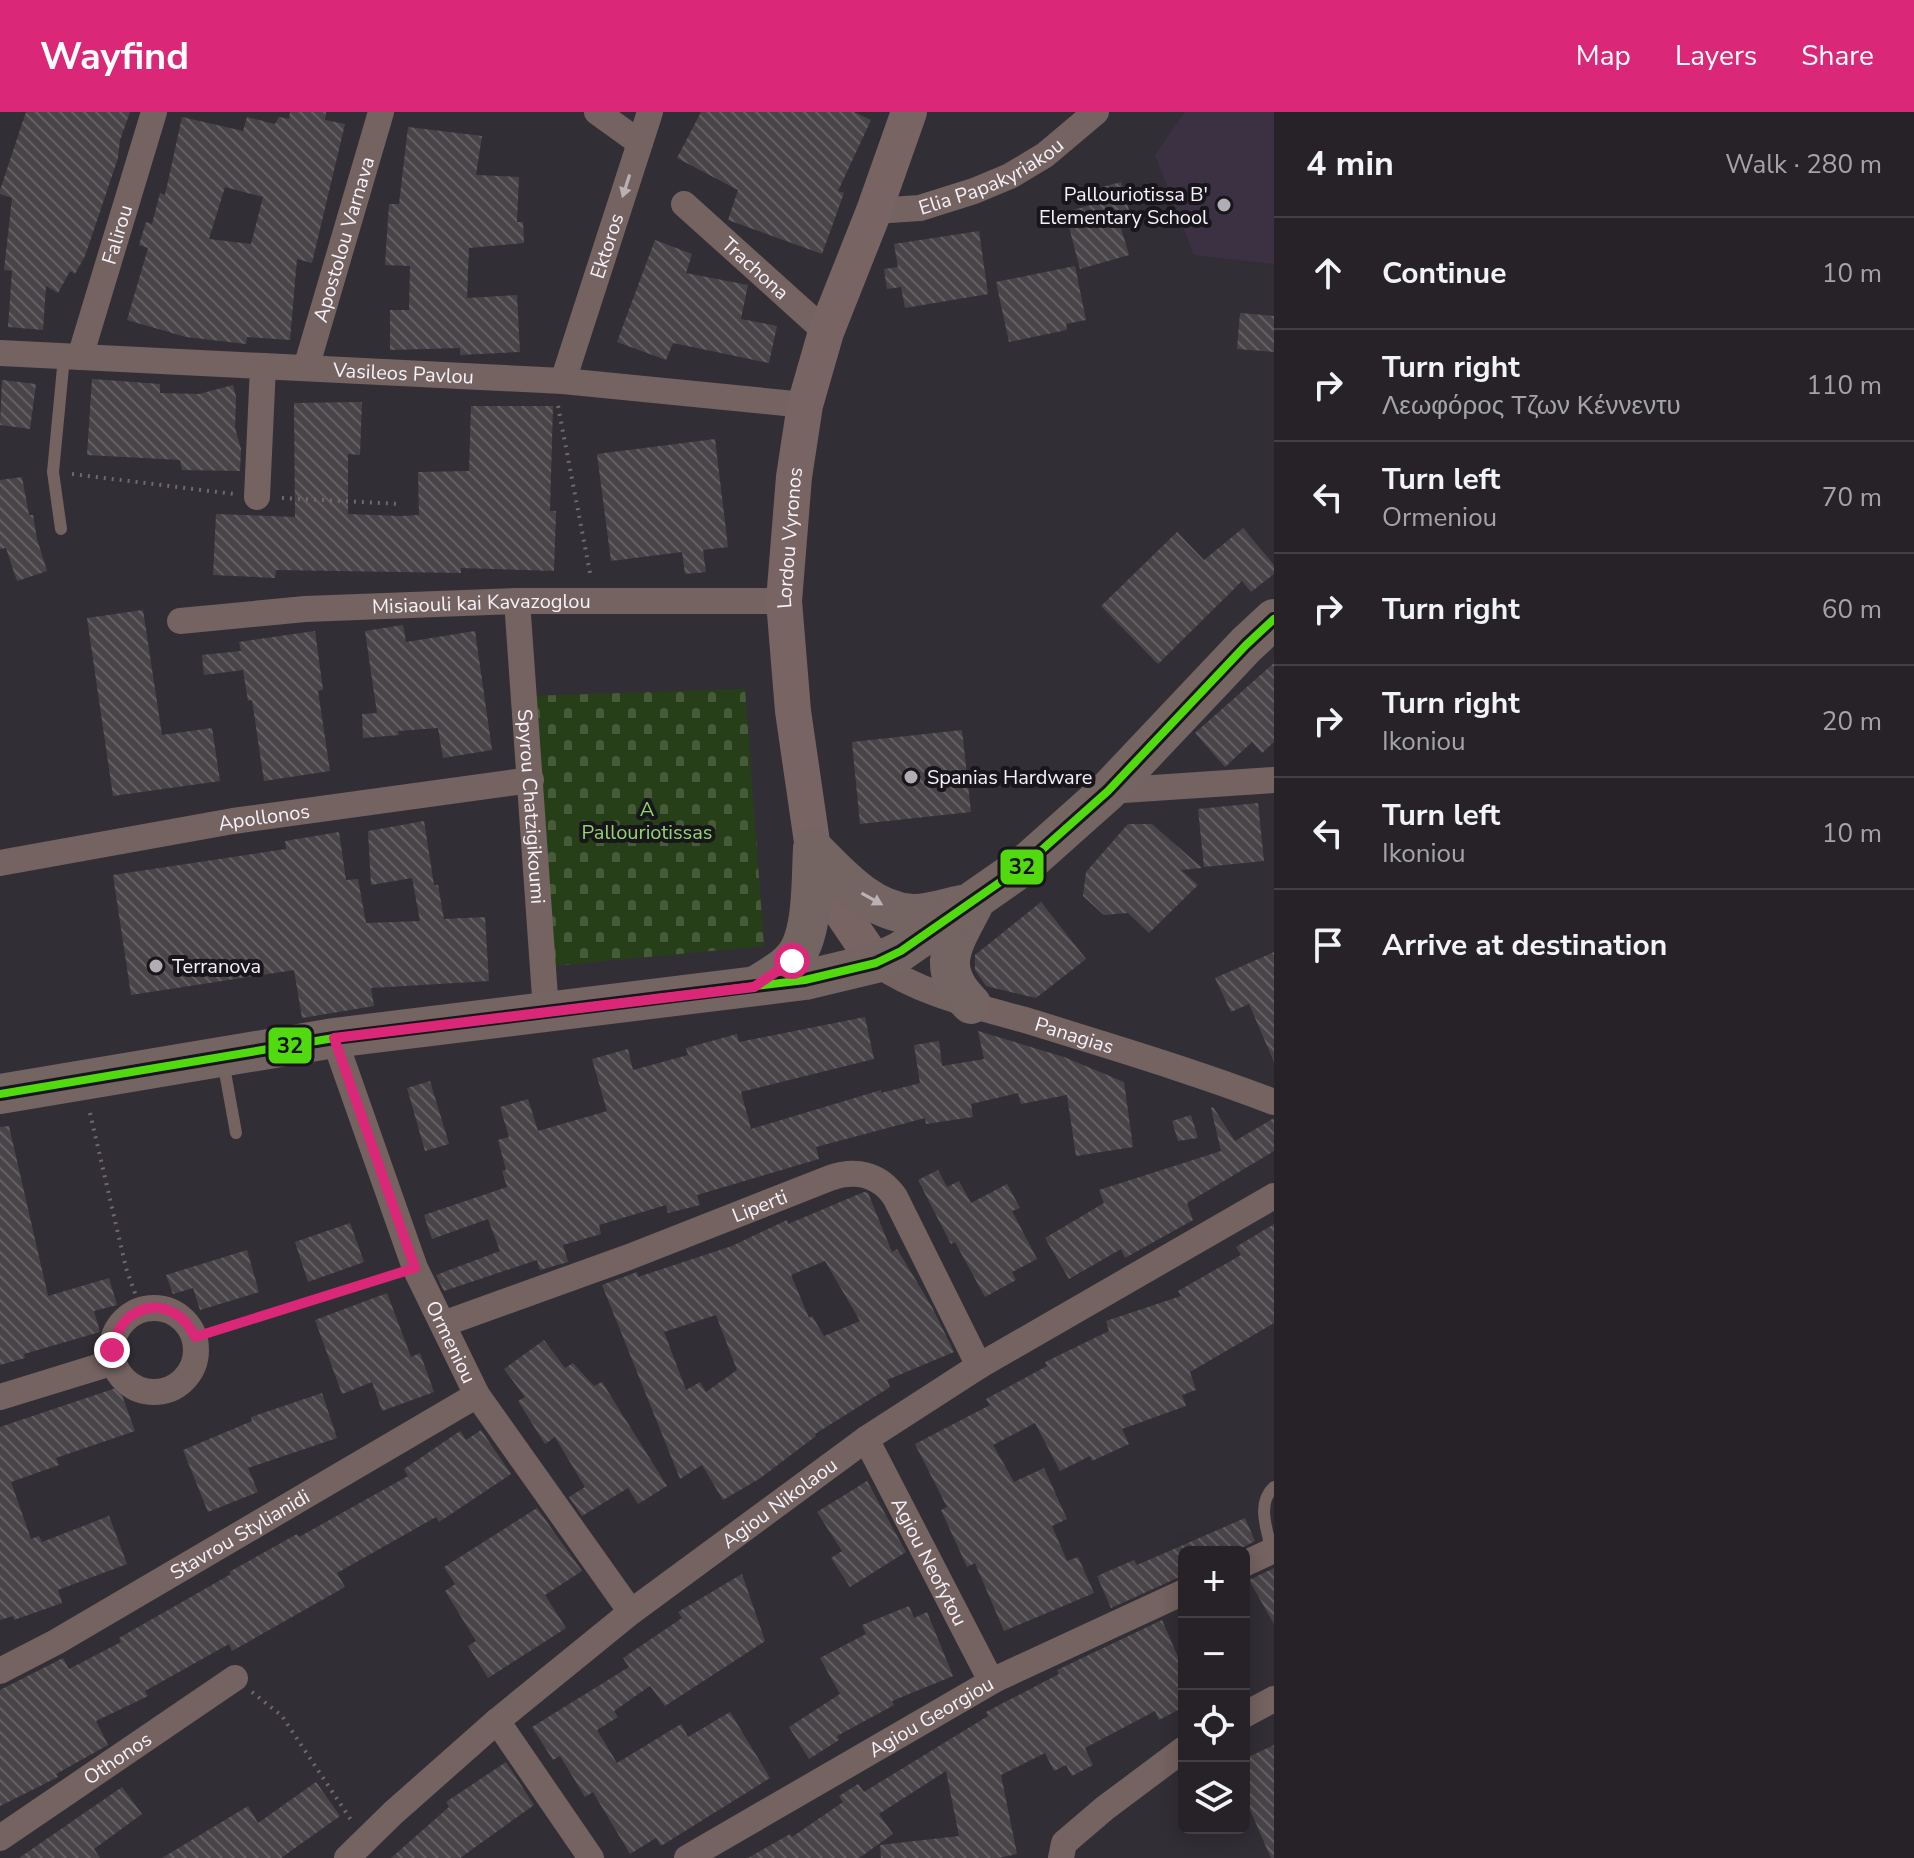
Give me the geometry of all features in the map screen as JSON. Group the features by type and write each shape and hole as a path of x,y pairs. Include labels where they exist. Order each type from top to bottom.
{"main road":[{"path":"0,1094 334,1038 805,980 876,963 901,951 1026,864 1108,791 1274,619"},
{"path":"813,849 861,893 894,910 912,914 975,902"},
{"path":"754,987 792,961 801,949 807,925 813,849"},
{"path":"971,1004 952,980 949,959 956,937 975,902"}],"street":[{"name":"Falirou","path":"72,357 154,112"},
{"name":"Apostolou Varnava","path":"306,368 381,112"},
{"path":"597,112 640,143"},
{"name":"Ektoros","path":"558,381 650,112"},
{"name":"Lordou Vyronos","path":"876,963 838,907 813,849 793,711 784,601 794,477 805,405 826,332 909,112"},
{"name":"Elia Papakyriakou","path":"874,211 920,208 1010,176 1045,155 1096,112"},
{"name":"Trachona","path":"684,204 826,332"},
{"name":"Vasileos Pavlou","path":"0,353 558,381 805,405"},
{"path":"257,497 263,366"},
{"name":"Misiaouli kai Kavazoglou","path":"180,621 305,609 517,601 784,601"},
{"name":"Spyrou Chatzigikoumi","path":"517,601 546,1011"},
{"name":"Apollonos","path":"0,863 233,821 531,780"},
{"path":"1108,791 1274,780"},
{"name":"Panagias","path":"876,963 914,985 1098,1042 1274,1102"},
{"name":"Ormeniou","path":"334,1038 415,1268 477,1395 631,1612"},
{"name":"Liperti","path":"443,1324 849,1173 880,1180 895,1197 979,1366"},
{"name":"Agiou Nikolaou","path":"356,1849 497,1721 631,1612 866,1439 979,1366 1267,1198"},
{"path":"141,1310 168,1310 189,1325 195,1337 193,1366 174,1387 160,1392 145,1391 131,1385 114,1362 114,1337 120,1325 141,1310"},
{"path":"0,1397 114,1362"},
{"name":"Stavrou Stylianidi","path":"0,1671 56,1642 477,1395"},
{"name":"Agiou Neofytou","path":"866,1439 987,1673 996,1679"},
{"path":"1250,1561 1273,1550"},
{"name":"Agiou Georgiou","path":"687,1858 996,1679 1178,1595"},
{"name":"Othonos","path":"0,1838 235,1678"},
{"path":"1250,1712 1274,1699"},
{"path":"497,1721 591,1858"},
{"path":"1061,1858 1064,1843 1178,1753"}],"lane":[{"path":"61,529 53,472 72,357"},
{"path":"222,1055 236,1133"},
{"path":"1273,1550 1263,1511 1269,1490 1274,1487"}],"path":[{"path":"558,381 595,601"},
{"path":"53,472 257,497 401,504"},
{"path":"88,1108 126,1268 141,1310"},
{"path":"195,1337 415,1268"},
{"path":"235,1678 282,1716 356,1849"}],"shaded area":[{"name":"Pallouriotissa B' Elementary School","path":"1185,112 1274,112 1274,264 1194,255 1155,155"}],"green space":[{"name":"A Pallouriotissas","path":"745,689 764,946 553,966 527,696"}],"building":[{"path":"26,112 130,112 85,256 75,274 70,271 58,293 46,286 43,330 8,327 12,271 4,270 12,198 0,194 0,190"},
{"path":"290,112 326,112 325,120 345,124 312,263 297,259 290,340 247,337 246,344 186,337 127,320 148,248 139,245 146,222 152,224 160,193 165,195 182,117 243,131 247,117 275,124 279,117 289,119","holes":["225,187 263,197 251,244 209,239"]},
{"path":"701,112 854,112 871,120 838,191 844,193 822,254 728,220 738,190 677,158"},
{"path":"408,127 482,136 476,175 519,177 517,222 523,222 524,243 469,248 467,298 517,295 520,352 460,355 460,348 390,350 390,310 409,310 410,266 385,265 389,204 399,204"},
{"path":"1121,182 1130,214 1118,218 1129,255 1080,269 1065,212 1099,203 1095,189"},
{"path":"979,231 988,294 905,308 901,287 887,289 884,269 898,267 894,244"},
{"path":"655,240 692,254 686,273 748,285 741,319 777,326 769,363 673,343 666,360 617,342"},
{"path":"1075,266 1086,320 1066,324 1067,330 1009,342 996,282"},
{"path":"1240,313 1274,316 1274,352 1237,349"},
{"path":"92,379 160,384 160,393 199,394 233,385 236,397 235,428 241,449 240,471 182,470 180,460 87,455"},
{"path":"2,380 36,384 30,429 0,425"},
{"path":"362,402 360,455 348,454 348,514 401,516 419,515 418,472 469,471 471,406 553,406 550,511 556,511 554,571 461,568 461,573 276,570 275,578 213,575 216,514 295,517 294,403"},
{"path":"715,439 728,547 703,550 706,572 685,574 682,552 611,561 597,454"},
{"path":"22,477 29,515 33,515 47,571 17,581 6,548 0,549 0,480"},
{"path":"1243,528 1274,565 1274,574 1251,592 1242,581 1158,664 1101,606 1177,532 1204,560"},
{"path":"143,610 162,735 212,728 220,781 113,796 87,618"},
{"path":"403,625 406,642 475,631 492,750 443,758 438,728 363,738 362,714 377,713 365,631"},
{"path":"315,631 323,690 318,691 330,771 264,781 252,700 248,701 243,670 204,675 202,655 241,651 239,642"},
{"path":"1274,663 1274,742 1262,753 1252,742 1225,767 1195,733"},
{"name":"Spanias Hardware","path":"962,730 971,812 860,824 852,742"},
{"path":"1258,803 1264,861 1204,867 1198,809"},
{"path":"424,821 434,885 438,885 444,919 485,917 489,981 371,988 374,1006 302,1018 294,970 131,995 113,875 286,849 285,841 339,832 346,880 358,879 366,923 420,921 412,878 371,885 368,831"},
{"path":"1128,824 1152,824 1202,868 1181,870 1198,885 1149,933 1128,913 1104,915 1083,896 1086,872"},
{"path":"1041,902 1086,959 1036,998 986,986 975,970 975,955"},
{"path":"1274,952 1274,1062 1249,1004 1231,1012 1215,978"},
{"path":"865,1017 874,1059 741,1092 751,1129 881,1090 881,1093 920,1083 914,1045 939,1041 942,1066 984,1059 978,1031 1064,1057 1124,1082 1133,1147 1076,1156 1067,1095 1021,1104 1018,1093 971,1104 973,1117 926,1124 925,1118 816,1147 819,1159 697,1195 700,1205 668,1213 666,1205 599,1225 601,1234 563,1245 568,1262 540,1270 537,1260 444,1291 436,1275 500,1251 488,1219 432,1239 424,1215 507,1187 498,1140 509,1137 500,1107 528,1099 538,1131 607,1111 592,1059 628,1049 633,1070 688,1055 686,1048 737,1034 739,1042"},
{"path":"430,1081 449,1144 425,1151 407,1088"},
{"path":"1213,1107 1235,1141 1274,1118 1274,1151 1187,1203 1193,1220 1125,1258 1121,1249 1069,1279 1045,1238 1104,1203 1099,1190 1221,1151"},
{"path":"1191,1115 1198,1138 1178,1141 1172,1121"},
{"path":"9,1126 48,1296 109,1278 117,1305 94,1311 100,1332 24,1354 25,1358 0,1365 0,1127"},
{"path":"938,1170 947,1187 959,1181 971,1203 1007,1184 1020,1208 1012,1211 1037,1259 1012,1272 1016,1280 985,1297 955,1242 951,1244 918,1180"},
{"path":"868,1193 892,1252 897,1249 932,1307 954,1352 887,1380 890,1387 815,1434 759,1479 723,1500 702,1465 680,1479 602,1285 637,1272 638,1277 732,1246 787,1220 788,1224","holes":["825,1261 860,1321 824,1336 812,1316 809,1318 791,1275","716,1315 737,1370 706,1392 700,1382 686,1390 664,1332"]},
{"path":"350,1223 364,1262 308,1282 295,1242"},
{"path":"1274,1224 1274,1323 1190,1372 1196,1390 1182,1395 1186,1406 1122,1429 1129,1444 1092,1461 1090,1456 1060,1471 1035,1423 993,1445 1014,1482 1044,1468 1067,1519 1052,1526 1067,1561 1078,1557 1094,1593 1004,1631 975,1563 967,1567 941,1510 947,1507 915,1444 990,1405 986,1399 1047,1366 1045,1362 1109,1331 1106,1321 1181,1296 1178,1291 1241,1255 1236,1247"},
{"path":"247,1250 259,1292 200,1310 193,1288 173,1294 166,1275"},
{"path":"387,1293 411,1357 420,1353 434,1392 382,1411 372,1382 342,1394 315,1320"},
{"path":"544,1340 565,1368 573,1363 594,1386 602,1382 667,1486 638,1504 628,1488 582,1516 569,1497 585,1487 555,1437 545,1444 518,1401 525,1397 504,1369"},
{"path":"119,1387 135,1431 56,1458 59,1465 11,1482 31,1539 39,1536 42,1542 109,1516 127,1564 58,1590 62,1603 14,1620 13,1616 0,1620 0,1427"},
{"path":"322,1393 337,1438 248,1468 258,1492 208,1512 183,1450 252,1421 251,1417"},
{"path":"481,1430 511,1474 439,1522 436,1517 337,1573 345,1587 232,1651 229,1644 145,1691 148,1696 96,1721 108,1745 56,1774 58,1777 0,1806 0,1690 63,1658 69,1669 121,1642 119,1638 231,1574 229,1572 408,1476 404,1469 460,1431 466,1440"},
{"path":"867,1481 906,1552 850,1587 831,1558 842,1551 817,1512"},
{"path":"537,1508 582,1571 545,1595 566,1628 488,1678 468,1646 476,1641 445,1591 455,1584 444,1567"},
{"path":"1245,1518 1255,1541 1245,1546 1181,1546"},
{"path":"1178,1547 1178,1578 1111,1608 1097,1576 1134,1560 1137,1565"},
{"path":"1274,1568 1274,1624 1250,1582"},
{"path":"742,1574 765,1641 665,1706 650,1686 614,1711 618,1717 597,1730 617,1763 681,1724 688,1737 730,1712 770,1778 661,1846 656,1838 630,1854 593,1792 585,1797 560,1756 553,1760 532,1727 629,1667 623,1658 682,1618 678,1612"},
{"path":"909,1606 914,1618 927,1612 953,1676 892,1701 894,1705 837,1736 839,1740 809,1759 789,1727 840,1694 820,1658 866,1634 862,1625"},
{"path":"1162,1620 1178,1657 1178,1710 1159,1720 1155,1711 1085,1748 1093,1765 1072,1776 1066,1765 1054,1771 1045,1753 1001,1775 1017,1854 998,1858 881,1858 880,1845 959,1836 946,1771 879,1814 893,1834 859,1858 748,1858 790,1834 792,1837 843,1802 839,1796 858,1784 864,1792 988,1716 986,1712 1059,1674 1057,1670"},
{"path":"1274,1745 1274,1858 1271,1858 1250,1810 1250,1756"},
{"path":"506,1762 534,1805 460,1858 391,1858 449,1807 446,1802"},
{"path":"316,1782 340,1816 281,1858 162,1858 248,1806 258,1823"},
{"path":"122,1787 142,1814 94,1849 100,1858 19,1858"}],"transit line":[{"name":"32","path":"0,1094 334,1038 805,980 876,963 901,951 1026,864 1108,791 1274,619"}],"place":[{"name":"Pallouriotissa B' Elementary School","path":"1224,205"},
{"name":"Spanias Hardware","path":"911,777"},
{"name":"Terranova","path":"156,966"}],"route":[{"path":"112,1350 120,1325 141,1310 168,1310 189,1325 195,1337 415,1268 334,1038 754,987 792,961"}]}
